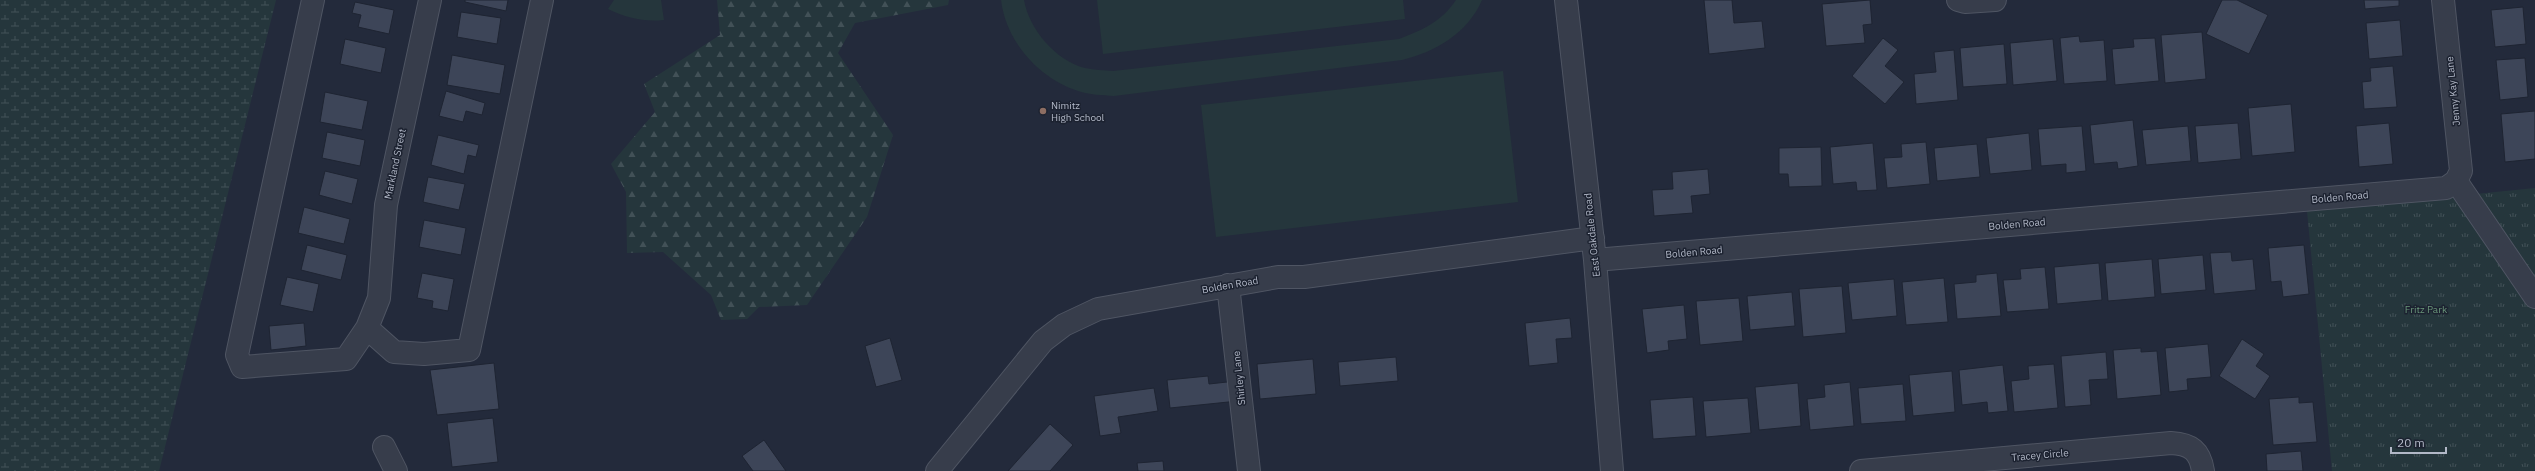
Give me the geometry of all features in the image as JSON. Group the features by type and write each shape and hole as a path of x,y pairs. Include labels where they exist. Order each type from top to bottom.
{"street":[{"name":"Markland Street","path":"313,0 237,355 242,367 346,359 367,328 379,298 386,205 430,0"},
{"path":"367,328 394,352 424,354 469,350 542,0"},
{"name":"East Oakdale Road","path":"1566,0 1596,260 1612,471"},
{"path":"1958,0 1965,2 1995,0"},
{"name":"Jenny Kay Lane","path":"2443,0 2461,171 2447,185"},
{"path":"2447,185 2535,297"},
{"name":"Bolden Road","path":"1596,260 2447,185"},
{"name":"Bolden Road","path":"937,471 1043,341 1064,325 1098,308 1228,285 1593,238"},
{"name":"Shirley Lane","path":"1228,285 1249,471"},
{"name":"Tracey Circle","path":"1861,471 2171,443 2193,448 2200,457 2203,471"},
{"path":"384,447 396,471"}],"green space":[{"path":"0,0 276,0 159,471 0,471"},
{"path":"614,0 661,0 664,20 642,20 608,9"},
{"path":"717,0 949,0 948,5 855,23 838,53 893,135 867,217 807,305 759,307 747,319 721,320 711,295 663,252 627,253 626,192 611,164 655,112 644,84 720,35"},
{"path":"1001,0 1024,0 1027,11 1038,32 1054,51 1064,58 1085,68 1113,71 1399,39 1431,24 1445,14 1456,0 1482,0 1476,12 1468,22 1449,39 1426,52 1402,60 1114,96 1078,91 1063,85 1037,67 1026,56 1010,30 1004,15"},
{"path":"1097,0 1403,0 1405,19 1103,54"},
{"path":"1503,71 1518,202 1216,237 1201,105"},
{"name":"Fritz Park","path":"2535,188 2535,471 2332,471 2307,211"}],"building":[{"path":"465,0 508,0 506,11 465,2"},
{"path":"1704,0 1732,0 1734,23 1762,21 1765,48 1709,54"},
{"path":"1870,0 1872,24 1863,25 1865,43 1826,46 1822,4"},
{"path":"2222,0 2237,0 2268,15 2249,54 2206,34"},
{"path":"2364,0 2399,0 2399,6 2365,9"},
{"path":"355,2 394,10 389,34 358,27 361,15 352,13"},
{"path":"2523,7 2526,44 2495,47 2491,10"},
{"path":"461,12 501,18 497,44 457,37"},
{"path":"2400,20 2403,56 2369,59 2366,23"},
{"path":"2202,32 2206,79 2165,83 2161,35"},
{"path":"2079,36 2080,42 2104,40 2107,81 2064,84 2060,38"},
{"path":"1883,38 1898,50 1885,66 1904,82 1885,104 1852,76"},
{"path":"2155,38 2159,81 2115,85 2112,49 2134,47 2133,39"},
{"path":"345,39 386,48 381,73 340,64"},
{"path":"2053,39 2057,81 2013,85 2010,43"},
{"path":"2004,44 2007,84 1963,87 1960,48"},
{"path":"1954,50 1958,100 1916,104 1914,74 1936,72 1934,52"},
{"path":"452,55 505,65 500,94 447,85"},
{"path":"2525,58 2528,97 2500,100 2496,60"},
{"path":"2393,66 2397,107 2364,109 2362,82 2371,81 2370,68"},
{"path":"446,91 485,103 482,115 466,111 463,122 439,116"},
{"path":"325,92 368,101 362,130 320,122"},
{"path":"2291,104 2295,152 2252,156 2248,108"},
{"path":"2535,111 2535,159 2505,162 2501,114"},
{"path":"2133,120 2138,166 2118,169 2117,162 2094,164 2090,125"},
{"path":"2238,123 2241,159 2198,163 2195,126"},
{"path":"2389,123 2393,164 2359,167 2356,126"},
{"path":"2082,126 2086,171 2066,173 2066,164 2041,166 2038,129"},
{"path":"2188,126 2191,161 2146,165 2142,130"},
{"path":"327,132 365,140 360,166 322,158"},
{"path":"2029,133 2032,170 1990,174 1986,138"},
{"path":"438,135 479,145 476,157 468,155 464,174 431,165"},
{"path":"1926,142 1930,184 1887,188 1884,158 1902,157 1901,144"},
{"path":"1873,143 1877,190 1857,191 1856,182 1833,184 1830,147"},
{"path":"1977,144 1980,177 1937,181 1934,148"},
{"path":"1821,147 1822,186 1789,187 1788,174 1779,174 1779,148"},
{"path":"1708,169 1710,194 1691,196 1693,213 1654,216 1652,190 1673,189 1672,172"},
{"path":"325,171 358,179 352,204 319,195"},
{"path":"428,177 465,184 459,210 423,202"},
{"path":"304,207 350,219 344,244 298,233"},
{"path":"424,220 466,228 461,255 419,247"},
{"path":"307,245 347,255 341,280 301,270"},
{"path":"2304,245 2309,294 2283,297 2281,281 2271,282 2268,248"},
{"path":"2231,252 2232,261 2253,259 2256,290 2214,294 2210,253"},
{"path":"2203,255 2206,290 2161,294 2158,259"},
{"path":"2152,259 2155,297 2108,301 2105,263"},
{"path":"2099,263 2102,300 2057,304 2054,267"},
{"path":"2045,267 2049,309 2007,312 2003,280 2021,279 2020,269"},
{"path":"422,273 454,279 448,311 432,308 433,301 417,298"},
{"path":"1997,273 2001,316 1957,319 1954,284 1976,282 1976,275"},
{"path":"287,277 319,284 313,312 280,305"},
{"path":"1944,278 1948,322 1906,325 1902,282"},
{"path":"1894,279 1897,316 1852,320 1848,283"},
{"path":"1842,286 1846,333 1803,337 1799,289"},
{"path":"1792,292 1795,326 1750,330 1747,296"},
{"path":"1739,298 1743,341 1700,345 1696,301"},
{"path":"1684,305 1687,339 1668,341 1669,350 1647,353 1642,309"},
{"path":"1570,318 1572,338 1556,339 1558,363 1529,366 1525,323"},
{"path":"304,323 306,346 271,350 269,326"},
{"path":"890,338 902,380 876,387 865,346"},
{"path":"2242,339 2264,354 2256,366 2270,376 2255,399 2219,376"},
{"path":"2208,344 2211,377 2187,379 2188,390 2169,392 2165,348"},
{"path":"2141,348 2141,352 2157,351 2161,395 2117,399 2113,350"},
{"path":"2106,352 2108,379 2089,380 2091,405 2065,407 2061,356"},
{"path":"1396,357 1398,381 1340,386 1338,362"},
{"path":"1313,359 1316,394 1260,399 1257,364"},
{"path":"494,363 499,409 437,415 430,370"},
{"path":"2054,364 2058,408 2014,412 2011,381 2029,379 2028,366"},
{"path":"2003,365 2008,411 1988,413 1987,402 1962,405 1959,370"},
{"path":"1952,371 1955,412 1913,416 1909,375"},
{"path":"1208,376 1209,384 1236,381 1238,401 1170,408 1167,380"},
{"path":"1850,382 1854,426 1810,430 1807,399 1825,397 1824,385"},
{"path":"1798,383 1801,426 1759,430 1755,387"},
{"path":"1903,384 1906,421 1861,424 1858,388"},
{"path":"1154,388 1158,411 1118,417 1121,433 1100,436 1094,396"},
{"path":"1693,397 1696,436 1653,439 1650,400"},
{"path":"2299,397 2299,403 2313,402 2317,442 2273,445 2269,399"},
{"path":"1748,398 1751,433 1706,437 1703,401"},
{"path":"493,418 498,462 452,467 447,423"},
{"path":"1050,424 1073,445 1050,471 1008,471"},
{"path":"764,440 786,471 753,471 742,456"},
{"path":"2301,451 2303,471 2267,471 2266,454"},
{"path":"1163,461 1164,471 1138,471 1137,463"}],"place":[{"name":"Nimitz High School","path":"1043,111"}]}
